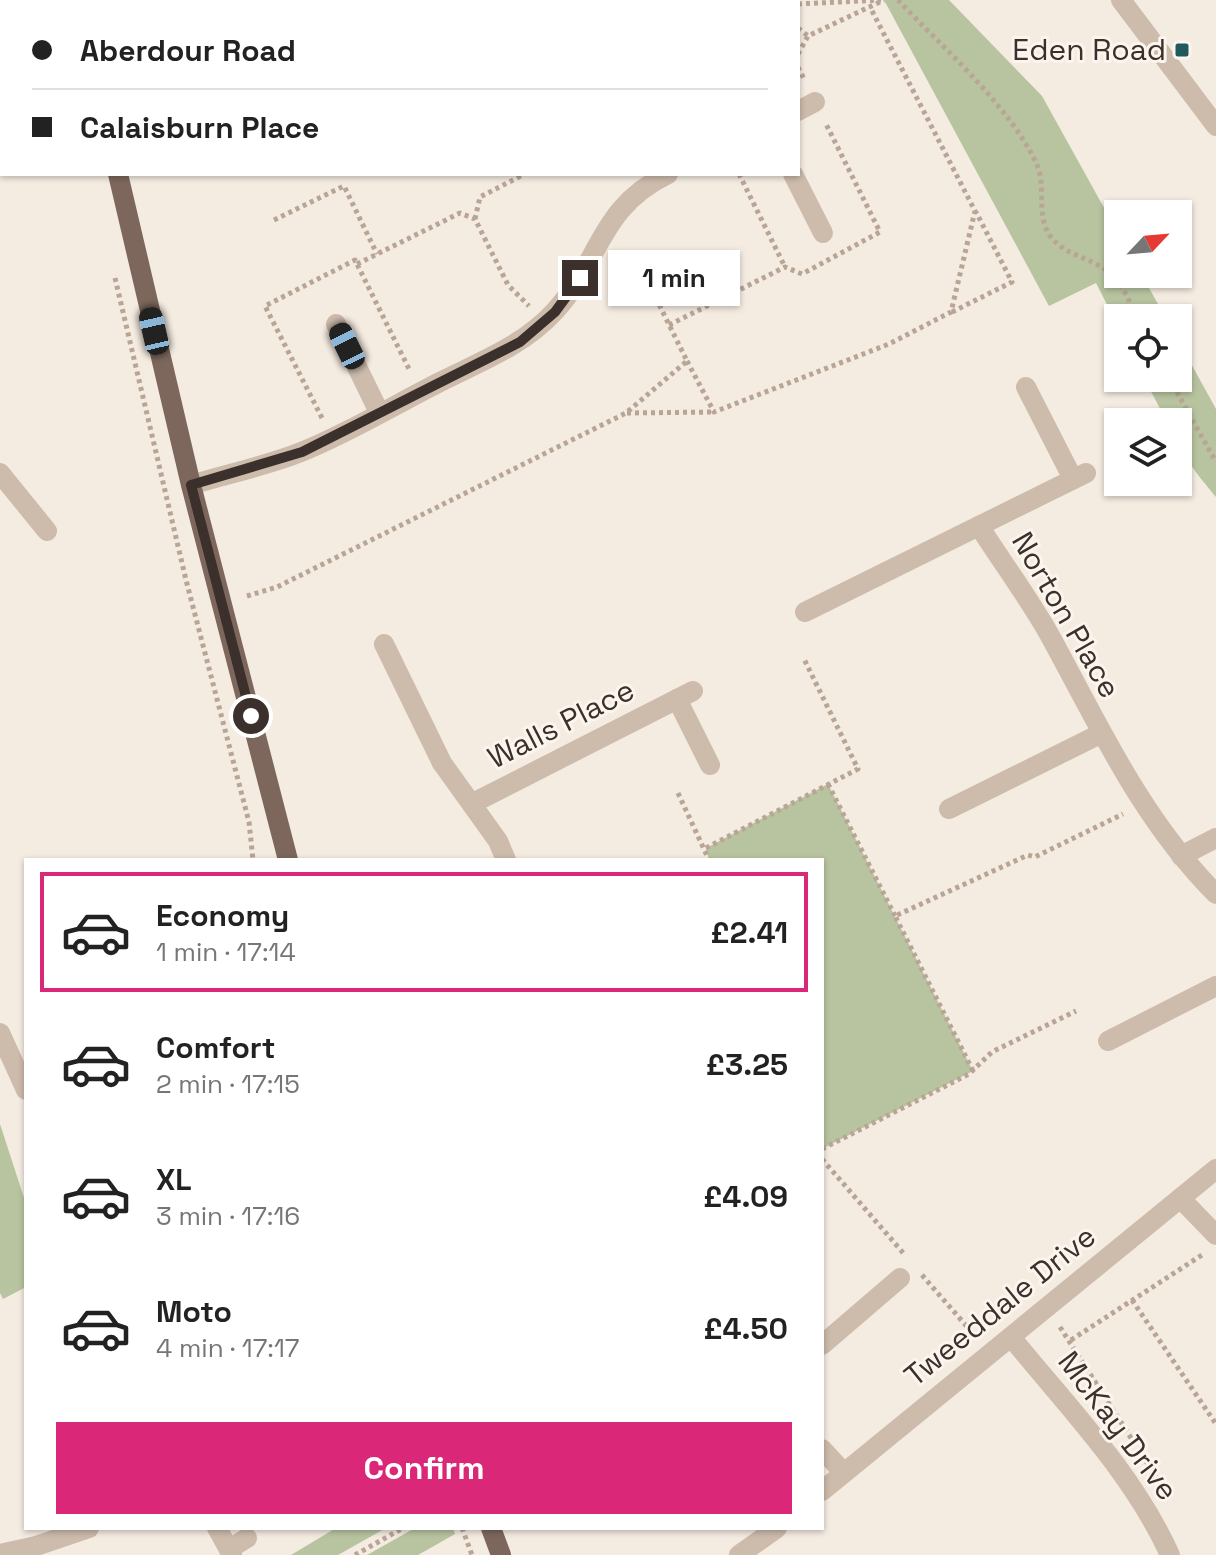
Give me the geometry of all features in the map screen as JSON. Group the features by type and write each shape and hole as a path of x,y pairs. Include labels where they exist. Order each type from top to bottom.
{"main road":[{"path":"118,176 191,485 287,858"},
{"path":"492,1530 501,1555"}],"street":[{"path":"1121,0 1216,126"},
{"path":"191,485 302,452 520,342 544,321 580,278 595,248 624,204 649,183 664,176"},
{"path":"794,176 823,233"},
{"path":"336,324 379,412"},
{"name":"Norton Place","path":"805,612 1079,476 1026,387"},
{"path":"0,473 47,531"},
{"name":"Norton Place","path":"979,526 1047,631 1100,734 1181,856 1216,894"},
{"name":"Walls Place","path":"384,644 442,763 473,803 505,858"},
{"name":"Walls Place","path":"473,803 685,695 710,765"},
{"name":"Norton Place","path":"949,809 1100,734"},
{"path":"1181,856 1216,838"},
{"path":"1108,1041 1216,986"},
{"path":"0,1033 24,1086"},
{"name":"Tweeddale Drive","path":"824,1489 1216,1169"},
{"path":"1181,1199 1216,1235"},
{"path":"824,1343 900,1278"},
{"name":"McKay Drive","path":"1011,1337 1119,1469 1159,1529 1170,1555"},
{"path":"824,1451 843,1472"},
{"path":"0,1554 83,1530"},
{"path":"218,1530 230,1552 247,1538"},
{"path":"739,1555 774,1530"}],"path":[{"path":"800,4 883,0"},
{"path":"800,50 808,36 883,0"},
{"path":"898,0 1014,125 1039,168 1043,217 1050,236 1069,252 1105,268 1118,280 1131,304"},
{"path":"626,413 714,412 889,344 1012,282 870,7"},
{"path":"800,30 808,36"},
{"path":"519,176 480,197 475,219 508,285 544,321"},
{"path":"740,176 785,267"},
{"path":"274,220 344,186 377,254"},
{"path":"951,312 975,211"},
{"path":"357,264 460,213 475,219"},
{"path":"595,248 642,270 714,412"},
{"path":"247,596 277,587 626,413 687,361"},
{"path":"1177,392 1216,462"},
{"path":"706,848 858,769 804,659"},
{"path":"828,784 973,1071"},
{"path":"678,793 708,858"},
{"path":"895,916 1028,855 1035,857 1131,810"},
{"path":"824,1148 973,1071 992,1052 1076,1011"},
{"path":"824,1161 979,1340"},
{"path":"1071,1340 1216,1246"},
{"path":"1132,1300 1216,1424"},
{"path":"1045,1307 1071,1340 1160,1485"},
{"path":"1210,1414 1216,1410"},
{"path":"355,1555 399,1530"},
{"path":"463,1530 472,1555"}],"green space":[{"path":"884,0 949,0 1042,96 1104,208 1104,288 1149,288 1158,304 1107,304 1096,283 1049,306"},
{"path":"1192,365 1216,409 1216,497 1192,466 1192,408 1160,408 1151,392 1192,392"},
{"path":"828,784 973,1071 824,1148 824,858 708,858 706,848"},
{"path":"0,1124 24,1198 24,1288 3,1299 0,1293"},
{"path":"333,1530 382,1530 338,1555 291,1555"},
{"path":"411,1530 454,1530 455,1534 418,1555 367,1555"}],"place":[{"name":"Eden Road","path":"1182,50"}],"route":[{"path":"251,716 191,485 302,452 520,342 555,312 580,278"}]}
